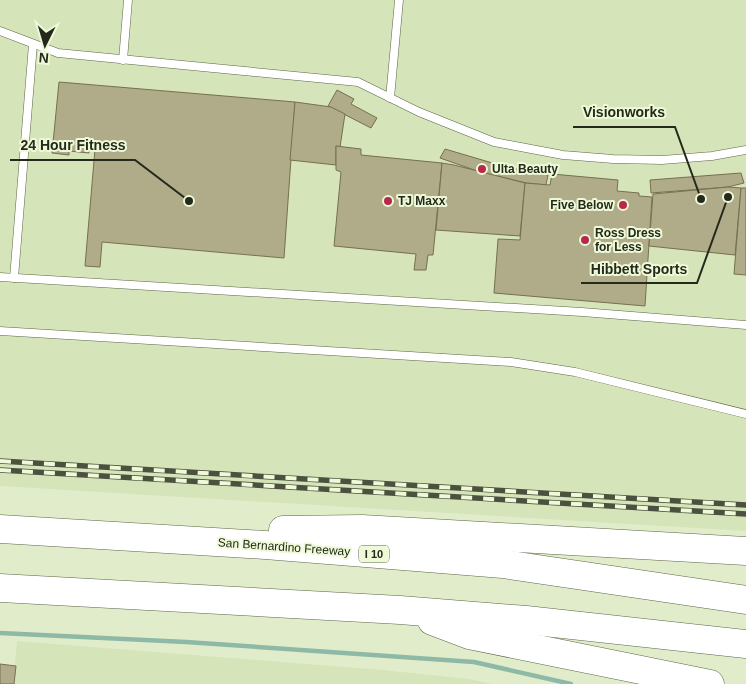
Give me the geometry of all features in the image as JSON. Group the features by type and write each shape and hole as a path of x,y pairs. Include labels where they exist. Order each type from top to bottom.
{"highway":[{"name":"San Bernardino Freeway","path":"0,529 265,545 503,564 746,600"},
{"path":"86,534 362,529 746,551"},
{"path":"0,588 400,610 526,620 746,644"},
{"path":"400,610 469,635 710,684"}],"lane":[{"path":"123,60 128,0"},
{"path":"390,98 399,0"},
{"path":"0,31 58,53 358,82 436,119 494,142 564,155 662,160 712,156 746,150"},
{"path":"14,278 33,44"},
{"path":"0,277 582,312 746,325"},
{"path":"0,331 511,362 575,372 746,414"}],"shaded area":[{"path":"0,0 746,0 746,531 0,486"},
{"path":"17,641 383,670 469,679 493,684 13,684"}],"building":[{"path":"59,82 295,102 284,258 102,242 100,267 85,266 95,149 89,148 89,153 69,151 69,155 52,153"},
{"path":"337,90 354,99 351,104 377,118 371,128 328,106"},
{"path":"295,102 331,107 345,114 340,147 336,146 336,165 290,160"},
{"name":"TJ Maxx","path":"336,146 361,149 361,155 442,163 433,255 428,255 426,270 414,270 416,254 334,246 341,172 336,170"},
{"path":"445,149 506,167 548,175 546,185 526,183 477,171 440,158"},
{"path":"442,163 525,183 520,236 436,230"},
{"path":"741,173 744,183 728,187 651,193 650,180"},
{"name":"Ross Dress for Less","path":"552,174 618,180 617,191 639,193 639,196 652,197 645,306 494,293 498,239 520,240 525,183 550,185"},
{"path":"728,187 741,188 735,255 649,246 653,194"},
{"path":"741,188 746,188 746,275 734,274"},
{"path":"0,664 16,666 14,684 0,684"}],"waterway":[{"path":"0,633 186,642 474,662 571,684"}],"railway":[{"path":"0,461 746,505"},
{"path":"0,470 746,514"}],"place":[{"name":"Ulta Beauty","path":"482,169"},
{"name":"Hibbett Sports","path":"728,197"},
{"name":"Visionworks","path":"701,199"},
{"name":"24 Hour Fitness","path":"189,201"},
{"name":"TJ Maxx","path":"388,201"},
{"name":"Five Below","path":"623,205"},
{"name":"Ross Dress for Less","path":"585,240"}]}
